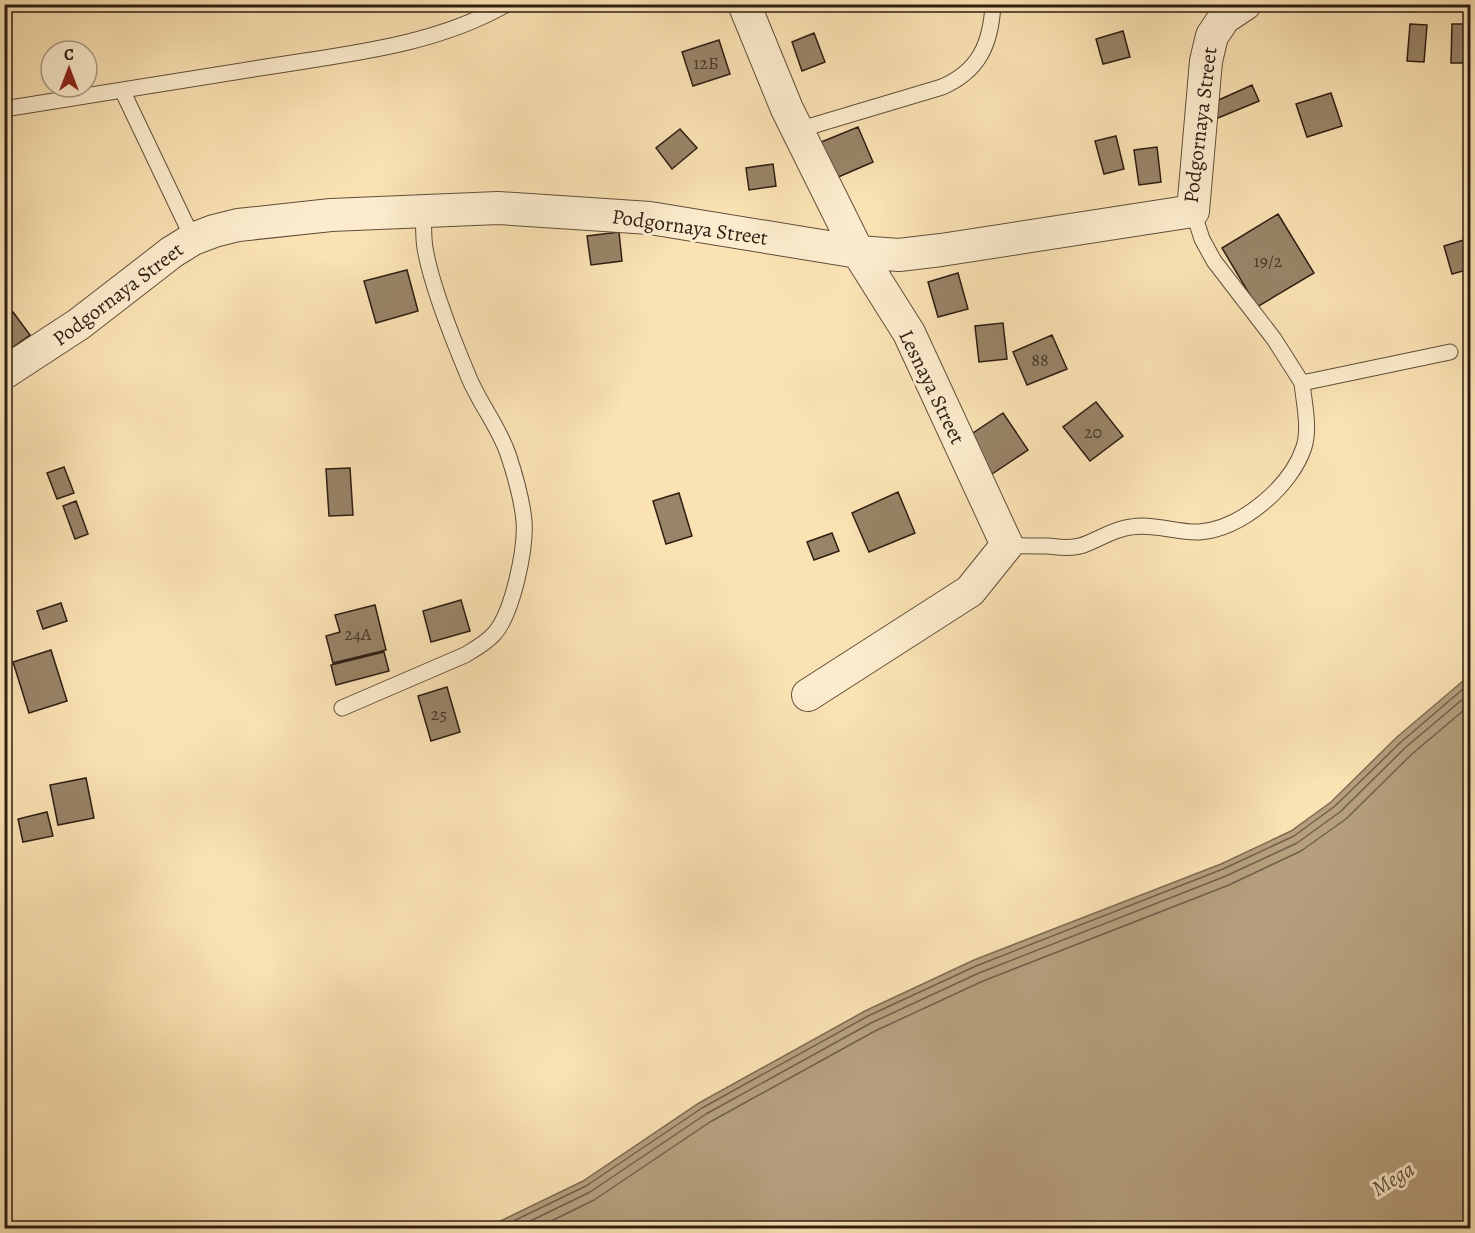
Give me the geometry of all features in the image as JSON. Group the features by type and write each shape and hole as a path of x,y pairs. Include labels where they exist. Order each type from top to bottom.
{"street":[{"name":"Lesnaya Street","path":"744,4 798,130 858,252 909,333 1007,545"},
{"name":"Podgornaya Street","path":"4,373 79,324 172,252 193,239 238,225 331,215 498,208 650,218 858,252 899,255 1194,211 1206,61 1212,36 1224,18 1245,4"},
{"path":"808,695 970,591 1007,545"}],"lane":[{"path":"4,109 360,52 439,34 489,15 507,4"},
{"path":"798,130 959,80 972,68 983,51 989,34 993,4"},
{"path":"122,90 193,239"},
{"path":"342,708 465,655 482,645 496,632 507,610 518,576 523,546 524,520 508,453 467,374 434,283 425,248 423,211"},
{"path":"1007,545 1080,546 1130,527 1170,527 1195,532 1214,530 1237,520 1276,490 1296,466 1305,446 1302,383 1274,339 1214,261 1202,239 1194,211"},
{"path":"1302,383 1450,352"}],"water":[{"name":"Mega","path":"1470,675 1470,1228 486,1228 583,1181 699,1103 865,1011 974,960 1221,864 1291,831 1331,802 1397,737"}],"building":[{"path":"1410,24 1427,25 1424,62 1407,61"},
{"path":"1452,24 1470,24 1470,63 1451,63"},
{"path":"1123,31 1130,57 1103,64 1096,39"},
{"path":"814,33 825,62 802,71 792,42"},
{"path":"719,40 730,74 693,86 682,52"},
{"path":"1252,85 1259,101 1218,118 1212,103"},
{"path":"1331,93 1342,126 1307,137 1296,104"},
{"path":"858,127 873,162 829,181 814,145"},
{"path":"680,129 697,148 672,169 656,148"},
{"path":"1116,136 1124,169 1104,174 1095,141"},
{"path":"1157,147 1161,182 1139,185 1134,150"},
{"path":"773,164 776,186 749,190 746,168"},
{"path":"1278,214 1314,273 1257,307 1222,248"},
{"path":"619,232 622,261 591,265 587,236"},
{"path":"1470,238 1470,269 1452,274 1444,246"},
{"path":"407,270 418,311 376,323 364,281"},
{"path":"958,273 968,309 938,317 928,282"},
{"path":"13,312 30,335 9,350 4,344 4,319"},
{"path":"1003,323 1007,359 979,362 975,326"},
{"path":"1052,335 1067,369 1027,385 1013,352"},
{"path":"1096,402 1123,436 1090,461 1063,427"},
{"path":"1003,413 1028,450 992,474 967,437"},
{"path":"64,467 74,493 57,499 47,473"},
{"path":"350,468 353,515 329,516 326,469"},
{"path":"898,492 915,533 869,552 852,513"},
{"path":"679,493 692,536 666,544 653,501"},
{"path":"76,501 88,534 75,539 63,506"},
{"path":"832,533 839,551 814,560 807,542"},
{"path":"461,600 470,631 431,642 423,611"},
{"path":"61,603 67,621 43,629 37,611"},
{"path":"375,605 386,650 333,663 326,636 340,632 335,615"},
{"path":"51,650 67,701 29,713 13,662"},
{"path":"384,652 389,671 336,685 331,665"},
{"path":"447,687 460,732 431,741 418,696"},
{"path":"86,778 94,818 58,825 50,785"},
{"path":"47,812 53,836 23,842 18,819"}]}
